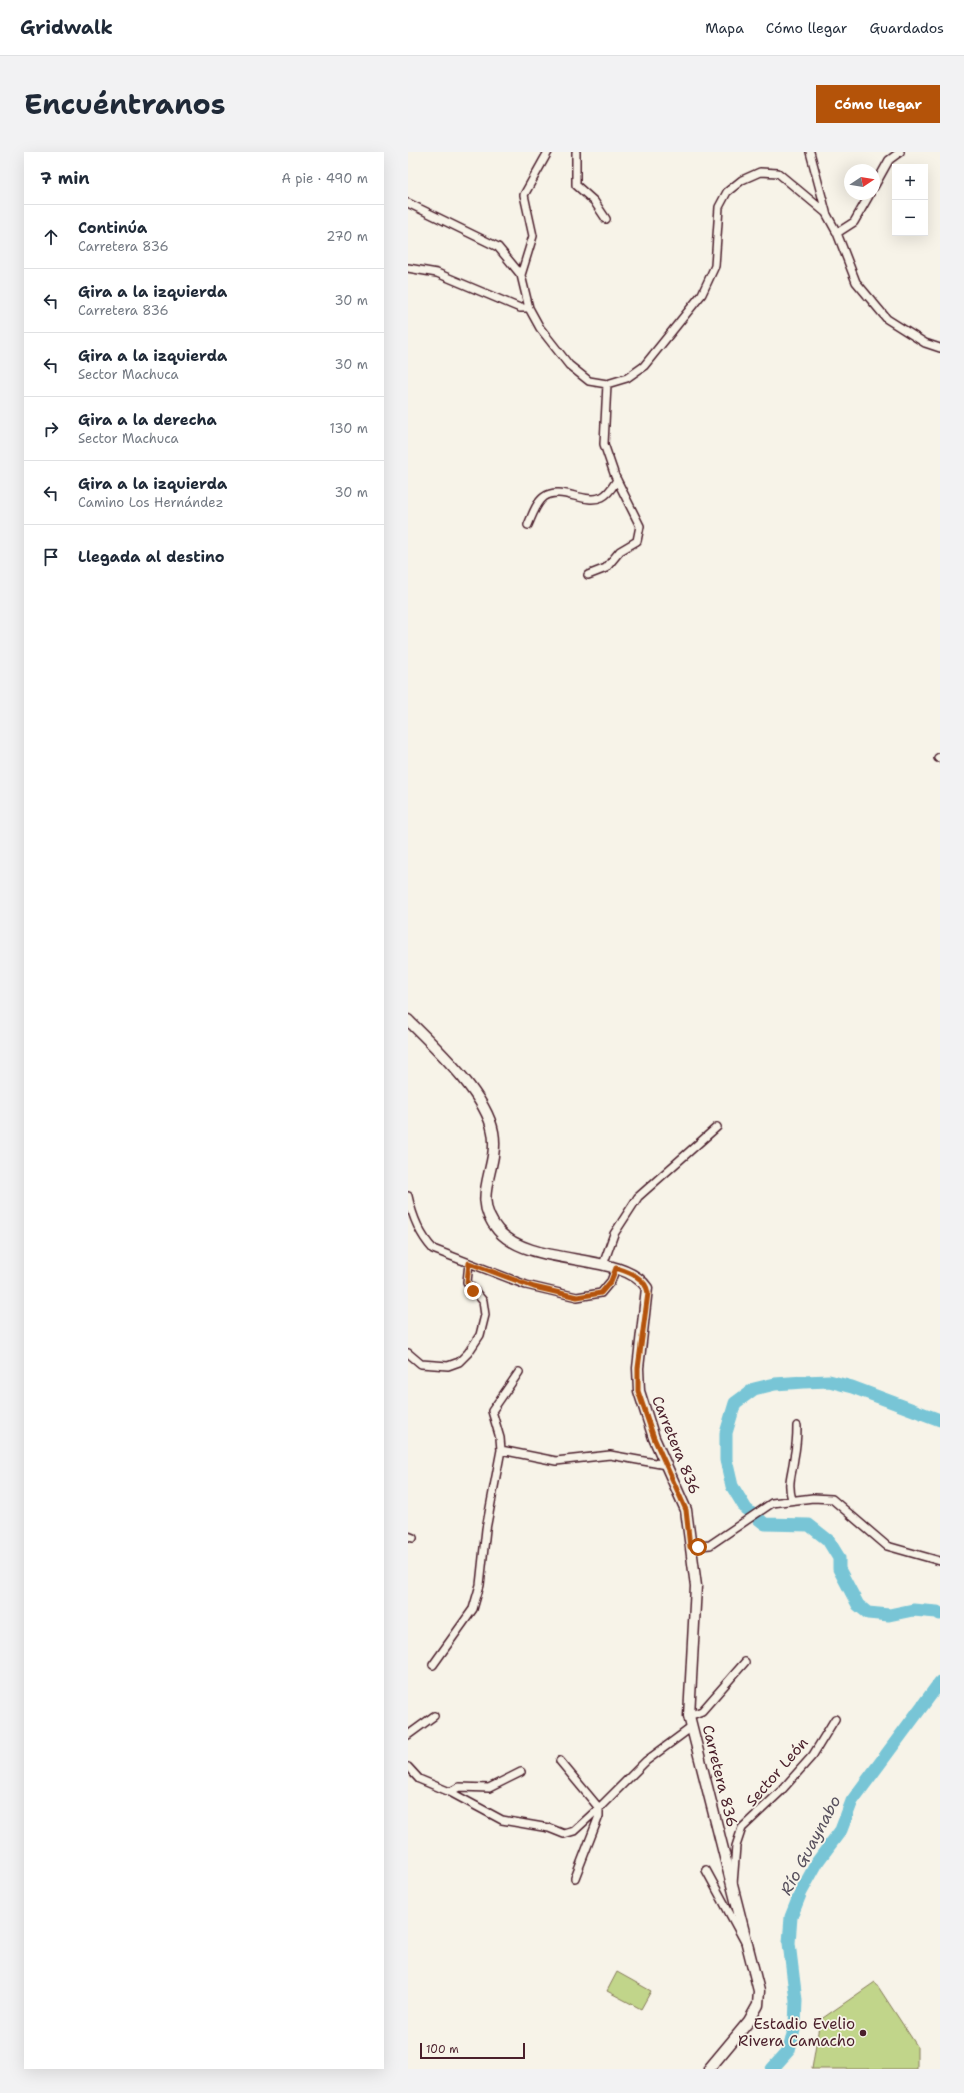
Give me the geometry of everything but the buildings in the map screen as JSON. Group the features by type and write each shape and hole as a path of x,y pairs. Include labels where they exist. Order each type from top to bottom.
{"street":[{"path":"521,275 533,236 524,195 548,152"},
{"path":"576,152 576,185 594,201 606,219"},
{"path":"810,152 826,212 837,233 856,282 887,319 925,343 940,348"},
{"path":"880,176 889,160 900,152"},
{"path":"408,203 491,242 498,247 521,275 529,308 540,328 569,365 589,381 607,384 627,378 644,366 702,294 715,266 719,207 727,192 742,180 760,172 778,173 826,212"},
{"path":"837,233 854,222 867,200"},
{"path":"408,268 437,273 520,308 529,308"},
{"path":"588,575 606,568 620,551 637,541 640,526 617,480 604,444 607,384"},
{"path":"528,525 538,504 544,497 556,494 567,494 594,499 603,496 617,480"},
{"name":"Carretera 836","path":"408,1020 434,1046 463,1079 487,1115 493,1131 495,1145 487,1182 485,1204 490,1217 498,1230 508,1240 527,1249 616,1268 636,1277 647,1288 638,1368 638,1391 654,1438 677,1486 686,1510 696,1586 690,1716 732,1888 747,1946 757,1977 759,1991 758,2005 749,2021 709,2069"},
{"path":"603,1266 614,1234 638,1197 717,1127"},
{"path":"408,1196 411,1211 425,1241 433,1249 526,1285 577,1297 601,1293 611,1281 616,1268"},
{"path":"408,1353 421,1364 448,1366 459,1362 480,1336 485,1315 483,1301 467,1282 469,1263"},
{"path":"433,1665 473,1609 480,1584 486,1529 500,1450 500,1438 492,1411 519,1372"},
{"path":"792,1500 790,1490 790,1473 794,1459 797,1426"},
{"path":"500,1450 556,1461 610,1455 666,1465"},
{"path":"690,1547 707,1546 772,1503 813,1498 832,1499 887,1546 940,1561"},
{"path":"690,1716 702,1711 745,1662"},
{"path":"408,1735 434,1716"},
{"name":"Sector León","path":"732,1888 736,1846 742,1828 781,1791 812,1755 835,1719"},
{"path":"408,1767 419,1779 450,1792 502,1820 549,1828 564,1834 574,1831 646,1761 692,1727"},
{"path":"560,1761 599,1808 599,1816 575,1878"},
{"path":"450,1792 459,1787 489,1788 521,1772"},
{"path":"706,1870 731,1920 747,1946"}],"green space":[{"path":"617,1972 651,1991 641,2009 607,1991"},
{"name":"Estadio Evelio Rivera Camacho","path":"875,1982 917,2046 917,2069 812,2069 820,2020"}],"waterway":[{"name":"Río Guaynabo","path":"940,1420 852,1387 829,1381 804,1382 775,1384 754,1389 735,1403 726,1433 726,1460 732,1486 746,1509 765,1524 809,1525 828,1540 839,1558 839,1569 858,1605 868,1613 889,1615 913,1610 937,1612 940,1614"},
{"name":"Río Guaynabo","path":"772,2069 789,2050 795,2026 796,2000 789,1943 791,1917 801,1892 818,1861 841,1830 852,1801 940,1682"}],"place":[{"name":"Estadio Evelio Rivera Camacho","path":"863,2033"}],"route":[{"path":"473,1291 467,1282 469,1263 526,1285 577,1297 601,1293 611,1281 616,1268 627,1272 644,1283 648,1293 637,1377 638,1391 654,1438 677,1486 686,1510 690,1547 698,1547"}]}
